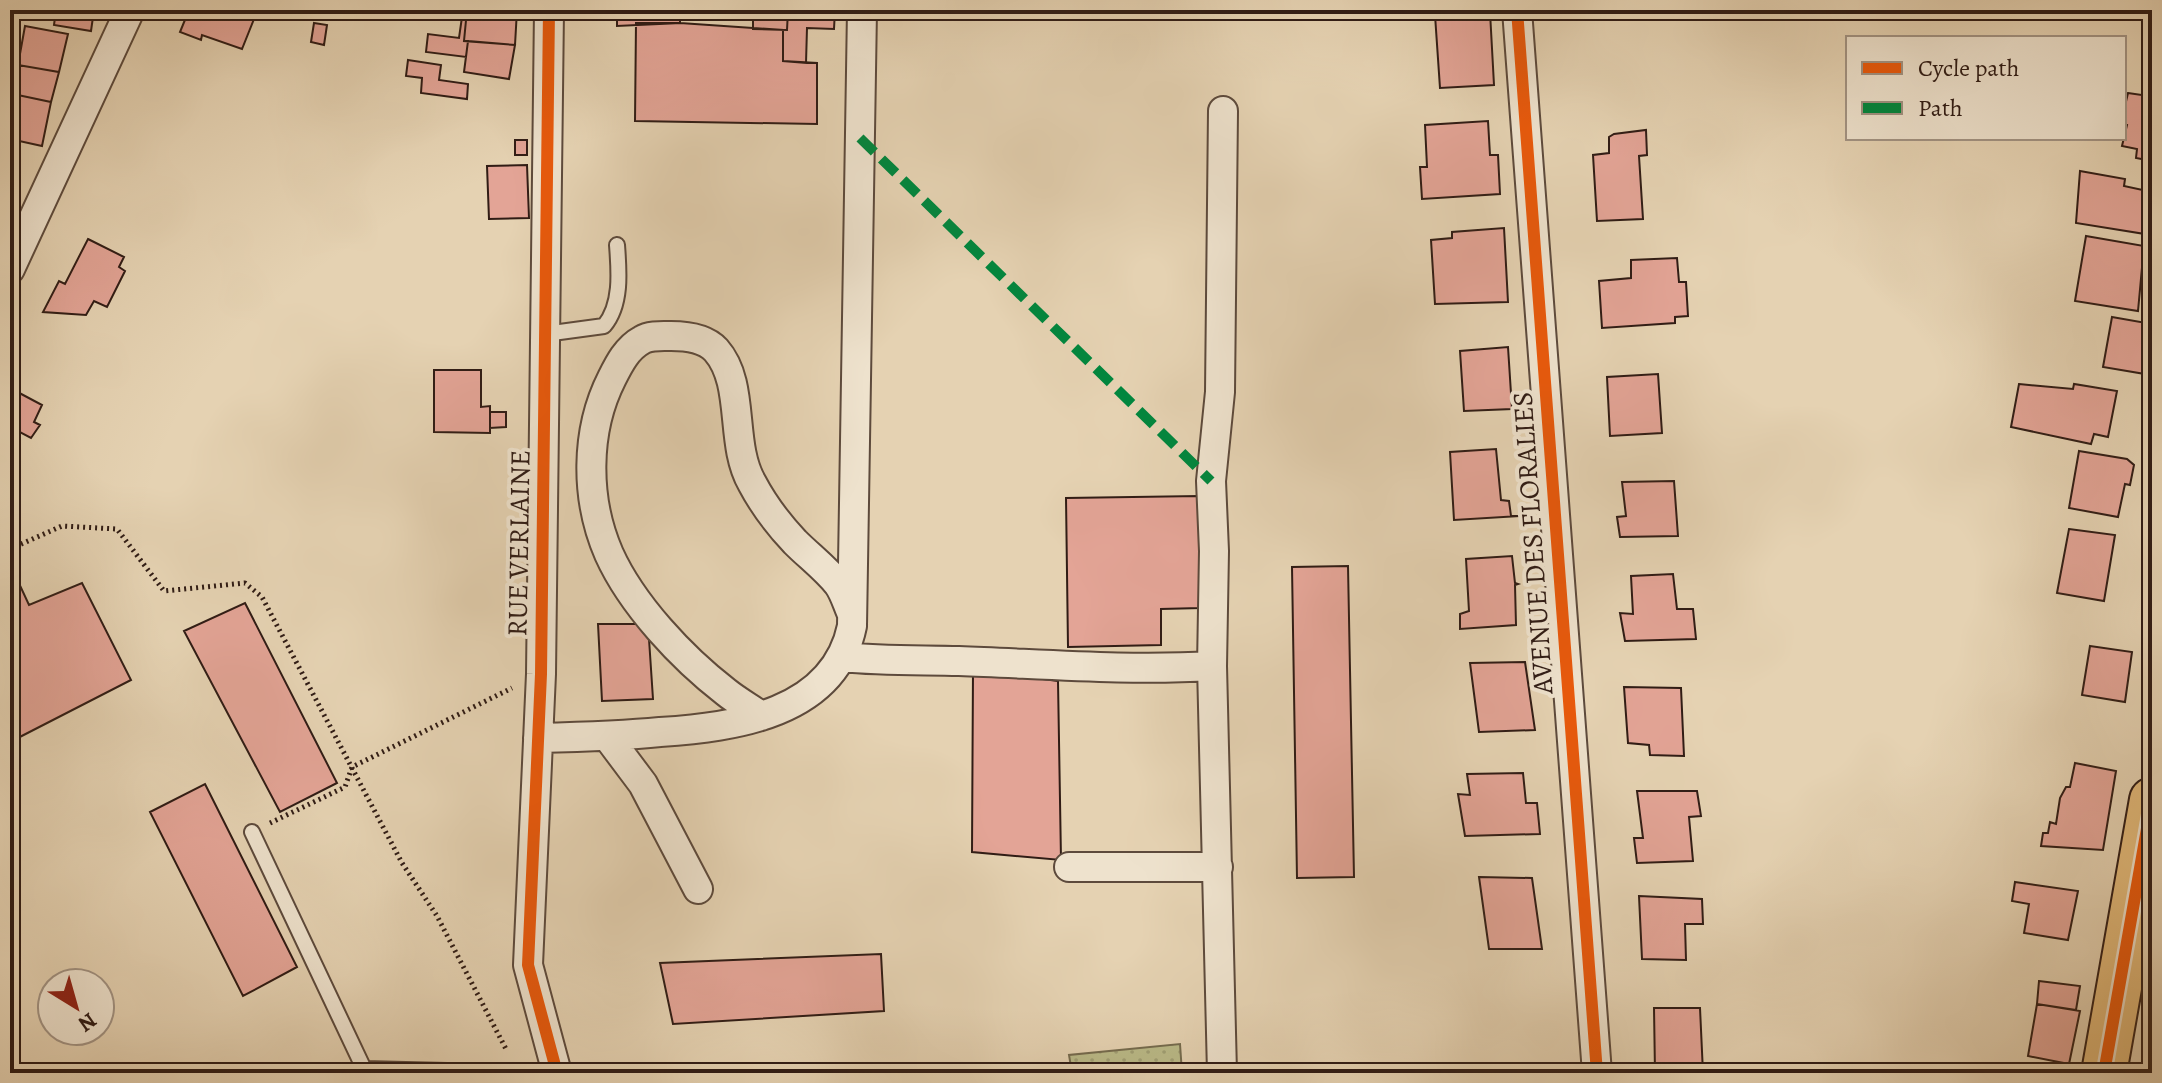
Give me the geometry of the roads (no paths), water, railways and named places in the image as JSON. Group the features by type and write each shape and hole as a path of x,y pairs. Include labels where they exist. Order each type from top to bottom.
{"main road":[{"path":"2104,1073 2152,800"}],"street":[{"path":"10,269 130,10"},
{"name":"RUE VERLAINE","path":"549,10 541,674 528,965 557,1073"},
{"path":"538,738 702,730 761,716 780,710 821,683 848,648 852,616 862,10"},
{"name":"AVENUE DES FLORALIES","path":"1517,10 1597,1073"},
{"path":"1222,1073 1212,666 1214,551 1211,481 1220,392 1223,111"},
{"path":"761,716 726,693 669,638 622,579 600,528 593,488 592,441 600,406 620,362 644,338 686,336 714,347 724,360 732,381 740,453 751,481 793,539 840,586 852,616"},
{"path":"842,657 888,662 957,661 1147,669 1212,666"},
{"path":"607,736 643,784 698,889"},
{"path":"1069,867 1218,867"}],"lane":[{"path":"545,334 604,326 612,317 618,280 617,245"},
{"path":"252,832 364,1069 526,1073"}]}
